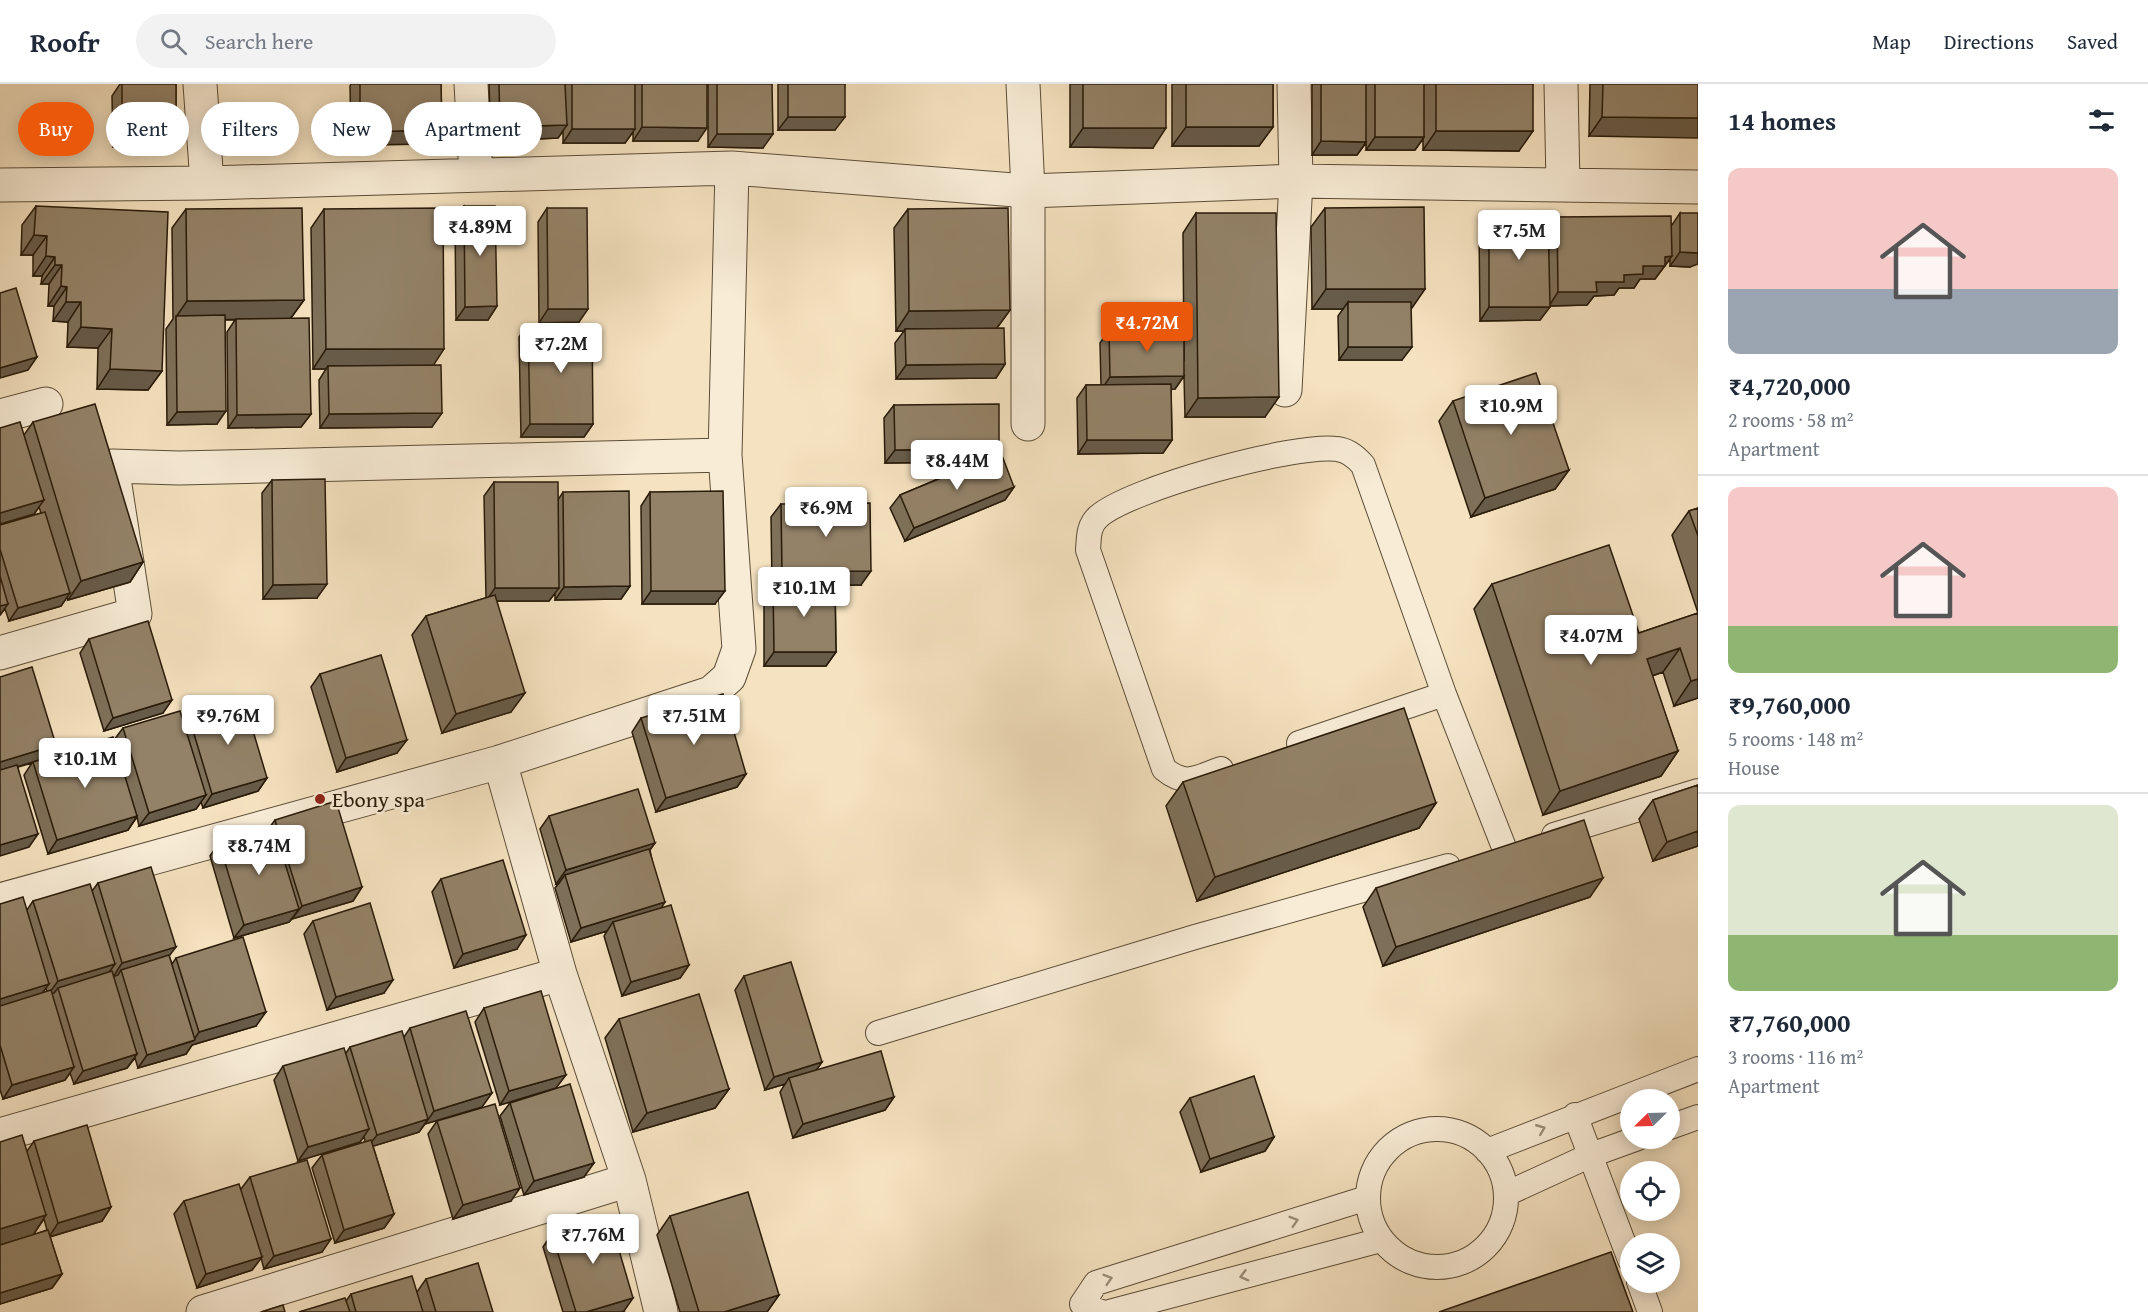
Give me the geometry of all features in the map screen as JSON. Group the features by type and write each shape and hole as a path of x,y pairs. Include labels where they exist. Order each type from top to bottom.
{"street":[{"path":"200,84 207,183"},
{"path":"471,84 476,175"},
{"path":"1023,84 1028,191 1028,424"},
{"path":"1285,390 1296,181 1294,84"},
{"path":"1562,84 1563,184"},
{"path":"0,185 207,183 732,168 1028,191 1296,181 1698,187"},
{"path":"0,900 500,762 711,693 729,677 739,649 725,455 732,168"},
{"path":"0,416 46,404"},
{"path":"0,653 135,614 112,466 179,468 725,455"},
{"path":"500,762 560,974 629,1180 662,1312"},
{"path":"0,1135 560,974"},
{"path":"203,1312 629,1180"}],"lane":[{"path":"1246,761 1190,780 1176,779 1164,769 1088,550 1089,529 1096,518 1123,500 1171,483 1283,453 1337,448 1353,454 1363,465 1444,694 1486,855"},
{"path":"1279,750 1444,694"},
{"path":"878,1033 1195,937 1486,855 1698,791"},
{"path":"1487,1151 1698,1069"},
{"path":"1575,1115 1620,1233"},
{"path":"1680,1123 1698,1117"},
{"path":"1446,1129 1468,1136 1487,1151 1500,1170 1506,1194 1504,1216 1495,1236 1480,1252 1461,1263 1440,1267 1418,1265 1397,1255 1381,1240 1371,1220 1367,1198 1371,1175 1383,1154 1400,1138 1422,1130 1446,1129"},
{"path":"1506,1194 1591,1155 1620,1145"},
{"path":"1087,1310 1096,1283 1367,1198"},
{"path":"1109,1312 1381,1240"},
{"path":"1643,1293 1650,1312"}],"building":[{"path":"122,84 176,84 176,102 122,102"},
{"path":"360,84 441,84 441,102 404,102 404,131 392,131 392,102 360,102"},
{"path":"499,84 565,84 567,125 542,126 542,102 499,102"},
{"path":"572,84 635,84 635,129 572,129"},
{"path":"642,84 707,84 707,128 642,127"},
{"path":"717,84 772,84 773,134 717,134"},
{"path":"788,84 845,84 845,117 788,117"},
{"path":"1083,84 1166,84 1166,128 1083,128"},
{"path":"1186,84 1273,84 1273,127 1186,127"},
{"path":"1321,84 1366,84 1366,142 1321,141"},
{"path":"1375,84 1424,84 1424,137 1375,137"},
{"path":"1436,84 1533,84 1533,131 1436,131"},
{"path":"1603,84 1698,84 1698,118 1602,117"},
{"path":"36,206 168,212 162,371 110,369 112,329 81,327 81,302 66,302 67,287 61,286 62,265 55,265 55,257 46,256 47,236 34,235"},
{"path":"464,206 495,206 497,306 465,307"},
{"path":"1424,207 1425,289 1326,289 1325,208"},
{"path":"302,208 304,300 187,301 186,209"},
{"path":"443,208 444,349 326,349 324,209"},
{"path":"547,208 587,208 588,309 548,309"},
{"path":"1008,208 1010,310 909,311 908,209"},
{"path":"1196,213 1276,213 1279,397 1198,398"},
{"path":"1680,213 1698,213 1698,253 1680,252"},
{"path":"1548,214 1550,307 1489,307 1489,215"},
{"path":"1671,216 1672,256 1665,257 1665,266 1643,266 1643,274 1624,275 1624,282 1596,282 1597,292 1558,292 1557,217"},
{"path":"16,288 37,357 0,368 0,293"},
{"path":"1348,302 1411,302 1412,347 1348,347"},
{"path":"225,315 226,411 177,412 176,316"},
{"path":"309,318 311,414 237,415 236,319"},
{"path":"528,324 592,324 593,424 530,424"},
{"path":"1004,328 1005,364 906,365 905,329"},
{"path":"1184,329 1184,376 1110,377 1109,330"},
{"path":"441,365 442,413 329,414 328,366"},
{"path":"1536,373 1569,470 1485,498 1453,401"},
{"path":"1171,384 1172,440 1087,440 1086,385"},
{"path":"95,404 143,562 81,581 33,422"},
{"path":"999,404 999,449 895,450 894,405"},
{"path":"20,422 44,500 0,513 0,428"},
{"path":"1001,453 1014,487 914,528 900,495"},
{"path":"325,479 327,584 273,585 272,480"},
{"path":"494,482 558,482 559,588 495,588"},
{"path":"629,491 630,586 564,587 563,492"},
{"path":"723,491 725,591 651,591 650,492"},
{"path":"870,503 871,571 782,572 781,504"},
{"path":"1698,508 1698,536 1689,511"},
{"path":"45,512 70,593 18,608 0,549 0,525"},
{"path":"1609,545 1639,633 1698,613 1698,679 1691,681 1680,648 1647,659 1678,751 1560,791 1492,584"},
{"path":"0,576 8,604 0,606"},
{"path":"773,584 835,584 836,652 774,652"},
{"path":"495,595 525,693 456,714 426,616"},
{"path":"148,621 172,700 113,718 89,639"},
{"path":"381,655 407,740 346,758 320,674"},
{"path":"32,667 56,745 0,762 0,677"},
{"path":"723,694 746,774 666,798 641,718"},
{"path":"243,697 267,778 212,794 188,714"},
{"path":"1404,708 1436,803 1215,877 1183,782"},
{"path":"180,711 206,795 149,813 123,728"},
{"path":"113,737 137,816 57,840 33,762"},
{"path":"17,765 38,834 0,845 0,770"},
{"path":"1698,785 1698,831 1667,842 1653,800"},
{"path":"638,789 655,843 566,870 549,816"},
{"path":"336,801 362,887 302,906 275,820"},
{"path":"1584,820 1603,878 1396,947 1376,888"},
{"path":"274,827 299,909 244,925 219,843"},
{"path":"649,849 665,902 581,928 565,875"},
{"path":"503,860 526,935 463,954 441,879"},
{"path":"151,867 176,947 122,963 98,883"},
{"path":"90,884 115,964 58,981 33,901"},
{"path":"23,897 49,984 0,999 0,904"},
{"path":"370,903 393,980 336,997 313,921"},
{"path":"671,905 689,965 631,982 613,922"},
{"path":"243,937 266,1012 199,1032 176,958"},
{"path":"169,955 195,1040 147,1055 121,970"},
{"path":"791,962 822,1062 774,1077 744,976"},
{"path":"112,971 137,1054 83,1071 58,988"},
{"path":"51,990 74,1067 12,1085 0,1045 0,1006"},
{"path":"541,991 566,1075 509,1091 484,1008"},
{"path":"699,994 729,1089 647,1113 619,1019"},
{"path":"466,1011 492,1093 434,1111 410,1028"},
{"path":"402,1031 428,1119 377,1135 350,1047"},
{"path":"344,1048 369,1129 308,1147 283,1066"},
{"path":"881,1051 894,1097 803,1124 789,1078"},
{"path":"1254,1076 1274,1137 1210,1159 1190,1098"},
{"path":"570,1084 594,1163 534,1181 510,1103"},
{"path":"495,1104 520,1188 463,1205 437,1121"},
{"path":"87,1125 111,1207 58,1223 34,1141"},
{"path":"22,1135 46,1215 0,1229 0,1142"},
{"path":"371,1140 394,1214 344,1230 322,1155"},
{"path":"307,1160 331,1239 274,1256 250,1177"},
{"path":"239,1184 262,1257 206,1274 184,1201"},
{"path":"748,1192 779,1295 724,1312 699,1312 670,1216"},
{"path":"609,1216 633,1298 586,1312 576,1312 552,1234"},
{"path":"48,1230 62,1274 0,1293 0,1245"},
{"path":"1611,1252 1620,1277 1620,1293 1626,1293 1633,1312 1439,1312"},
{"path":"478,1263 493,1312 436,1312 426,1279"},
{"path":"412,1276 423,1312 356,1312 351,1294"},
{"path":"345,1298 350,1312 299,1312"},
{"path":"283,1305 285,1312 261,1312"}],"place":[{"name":"Ebony spa","path":"320,799"}]}
